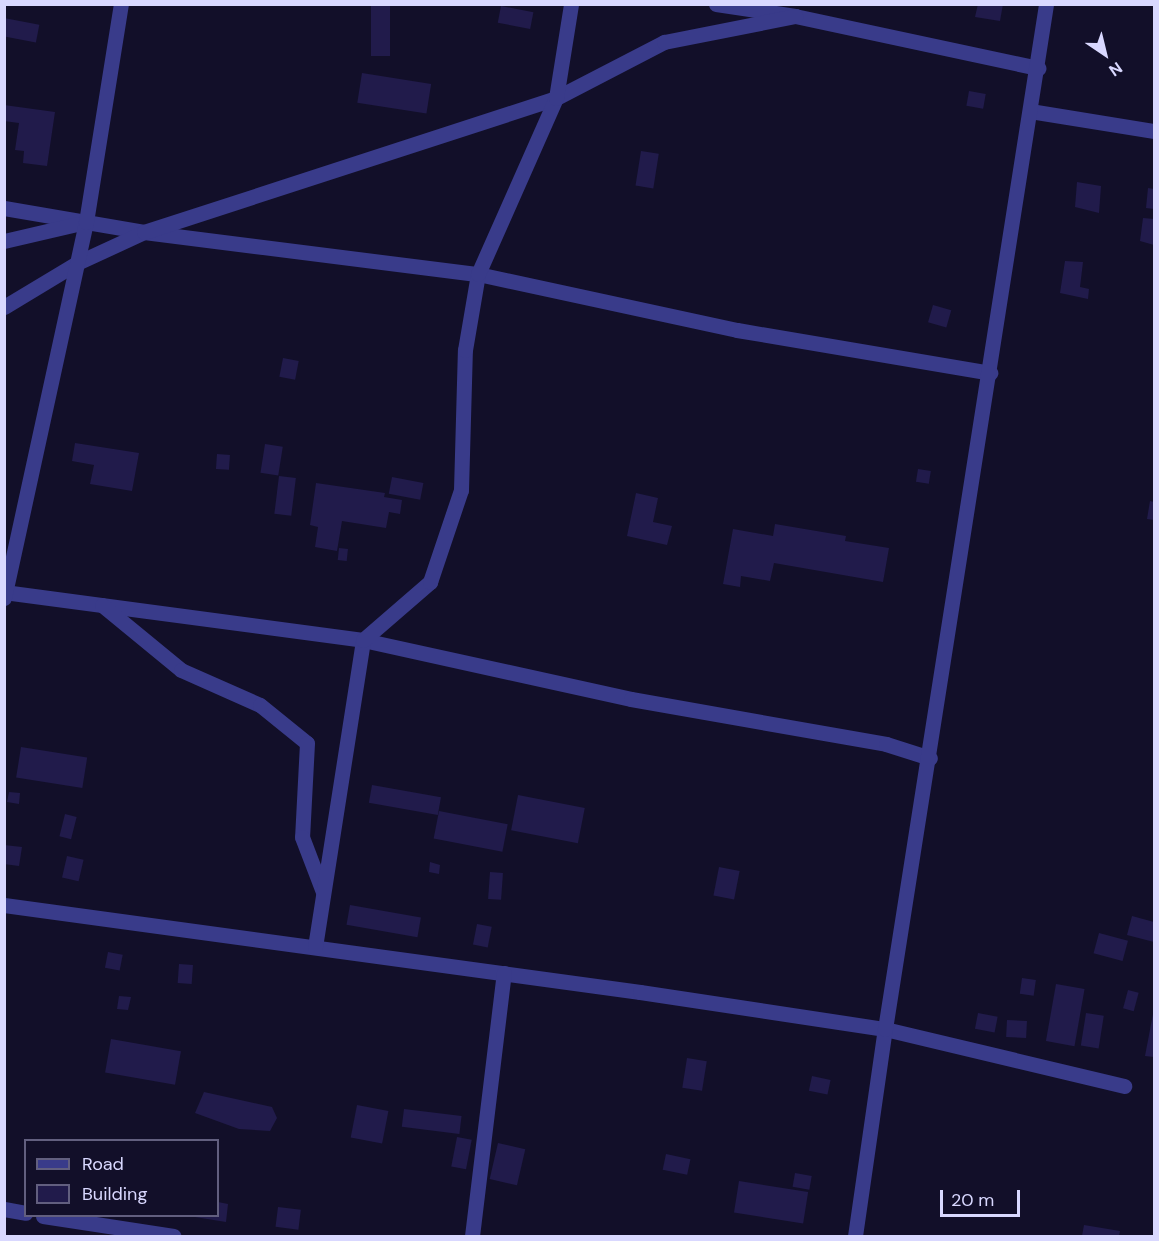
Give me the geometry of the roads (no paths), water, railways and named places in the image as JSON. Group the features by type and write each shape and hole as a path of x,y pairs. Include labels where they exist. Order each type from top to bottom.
{"street":[{"path":"121,4 86,222 5,594 363,640 631,699 886,744 930,758"},
{"path":"315,948 363,640 430,582 461,490 465,350 478,274 556,98 571,4"},
{"path":"716,4 795,16 1038,68"},
{"path":"855,1236 885,1029 930,758 1038,68 1046,4"},
{"path":"4,307 77,263 144,232 556,98 664,42 795,16"},
{"path":"1030,111 1155,131"},
{"path":"4,208 144,232 478,274 737,330 990,373"},
{"path":"4,241 86,222"},
{"path":"102,605 181,670 260,705 307,743 302,837 324,892"},
{"path":"4,905 504,973 885,1029 1124,1086"},
{"path":"472,1236 504,973"},
{"path":"4,1209 24,1213"},
{"path":"55,1217 173,1236"}]}
